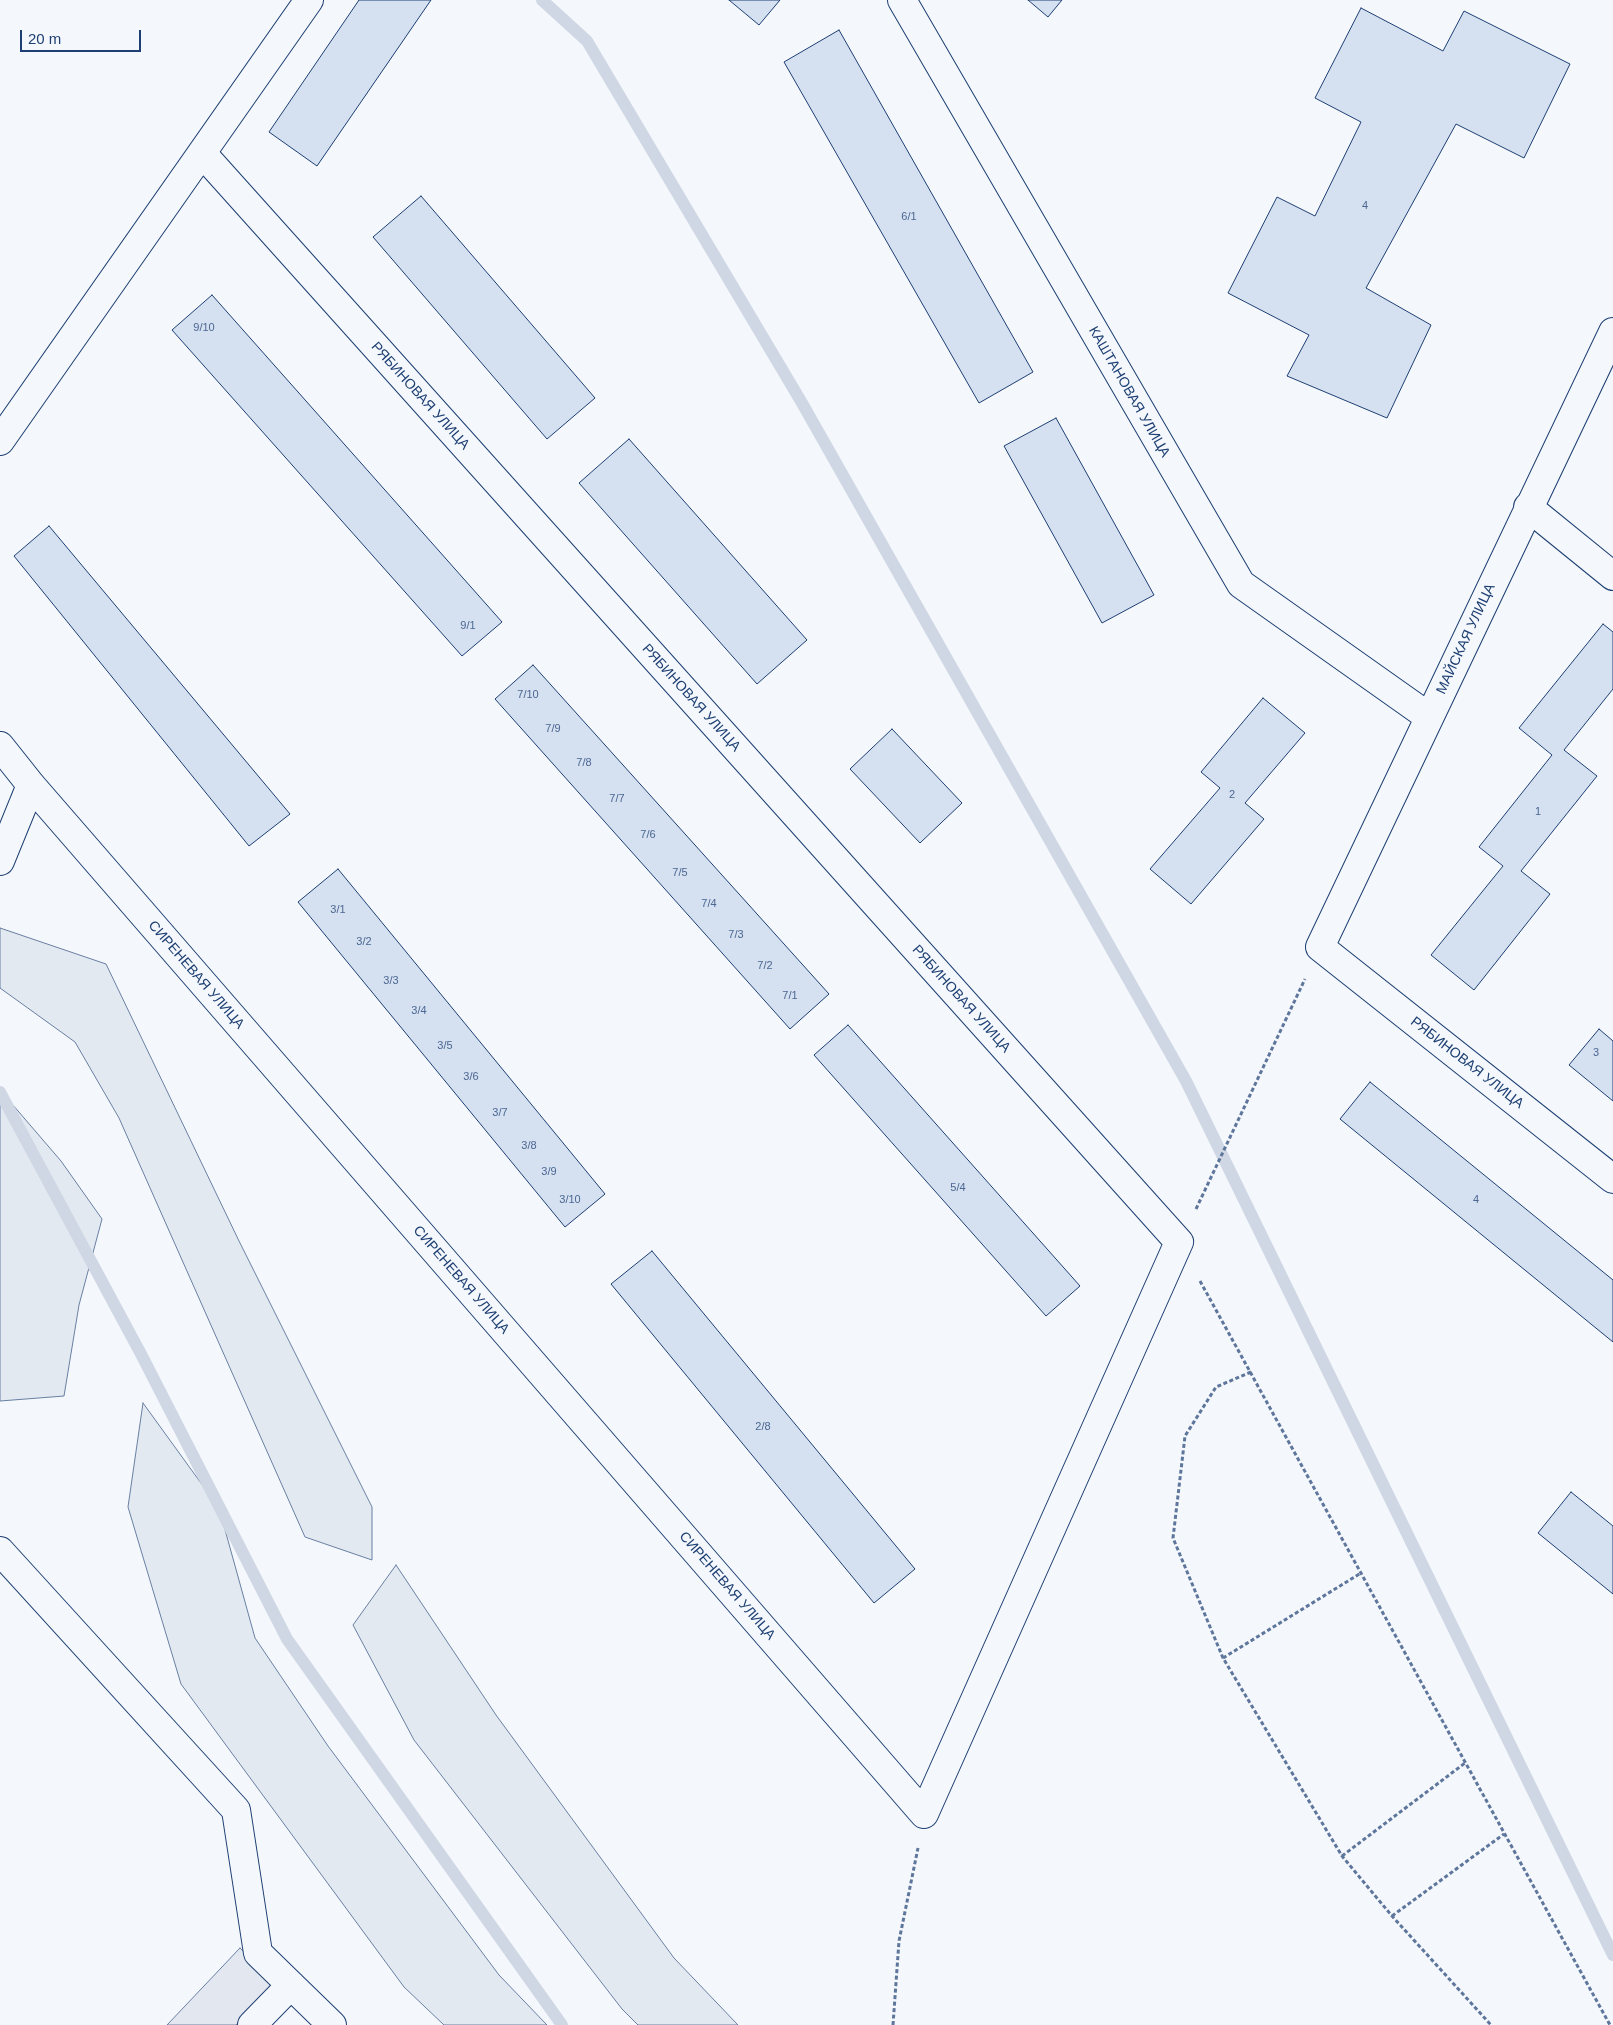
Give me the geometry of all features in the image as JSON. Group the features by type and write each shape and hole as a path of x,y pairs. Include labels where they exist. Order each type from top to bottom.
{"street":[{"path":"0,441 309,0"},
{"name":"КАШТАНОВАЯ УЛИЦА","path":"902,0 1241,584 1429,717"},
{"name":"РЯБИНОВАЯ УЛИЦА","path":"202,153 1180,1242"},
{"name":"МАЙСКАЯ УЛИЦА","path":"1320,947 1613,332"},
{"path":"1528,507 1613,576"},
{"name":"СИРЕНЕВАЯ УЛИЦА","path":"0,746 31,785 924,1814"},
{"path":"0,861 31,785"},
{"name":"РЯБИНОВАЯ УЛИЦА","path":"1320,947 1613,1179"},
{"path":"924,1814 1180,1242"},
{"path":"0,1551 236,1810 258,1953 332,2025"},
{"path":"252,2025 291,1985"}],"path":[{"path":"1320,947 1180,1242 1610,2025"},
{"path":"1251,1372 1216,1387 1185,1436 1173,1538 1223,1658 1342,1856 1392,1916 1491,2025"},
{"path":"1223,1658 1361,1573"},
{"path":"1342,1856 1465,1763"},
{"path":"893,2025 900,1942 924,1814"},
{"path":"1392,1916 1504,1834"}],"shaded area":[{"path":"0,928 106,964 239,1241 372,1507 372,1560 305,1537 119,1118 75,1042 0,988"},
{"path":"0,1090 61,1161 102,1219 79,1305 64,1396 0,1401"},
{"path":"143,1403 219,1508 255,1638 328,1746 499,1975 547,2025 444,2025 404,1987 181,1684 128,1507"},
{"path":"396,1565 496,1715 674,1958 738,2025 638,2025 622,2009 414,1740 353,1625"},
{"path":"240,1948 275,1984 236,2025 167,2025"}],"building":[{"path":"359,0 431,0 317,166 269,132"},
{"path":"729,0 780,0 759,25"},
{"path":"1028,0 1062,0 1048,17"},
{"path":"1361,8 1443,51 1464,11 1570,64 1524,158 1456,124 1366,288 1431,325 1387,418 1287,376 1309,335 1228,293 1277,197 1315,216 1361,122 1315,98"},
{"path":"839,30 1033,372 979,403 784,62"},
{"path":"421,196 595,398 547,439 373,237"},
{"path":"212,295 502,622 462,656 172,330"},
{"path":"1056,418 1154,595 1102,623 1004,446"},
{"path":"629,439 807,640 757,684 579,483"},
{"path":"49,526 290,814 249,846 14,556"},
{"path":"1603,624 1613,632 1613,689 1564,750 1597,776 1521,871 1550,894 1474,990 1431,955 1503,866 1479,847 1552,755 1519,728"},
{"path":"533,665 829,994 790,1029 495,699"},
{"path":"1263,698 1305,733 1245,803 1264,819 1191,904 1150,869 1220,788 1201,772"},
{"path":"892,729 962,803 920,843 850,769"},
{"path":"338,869 605,1194 565,1227 298,902"},
{"path":"848,1025 1080,1286 1046,1316 814,1055"},
{"path":"1599,1029 1613,1041 1613,1101 1569,1065"},
{"path":"1370,1082 1613,1280 1613,1342 1340,1119"},
{"path":"652,1251 915,1569 874,1603 611,1284"},
{"path":"1571,1492 1613,1526 1613,1594 1538,1533"}],"waterway":[{"path":"542,0 587,41 802,403 1186,1081 1613,1955"},
{"path":"0,1092 141,1354 287,1639 562,2025"}]}
